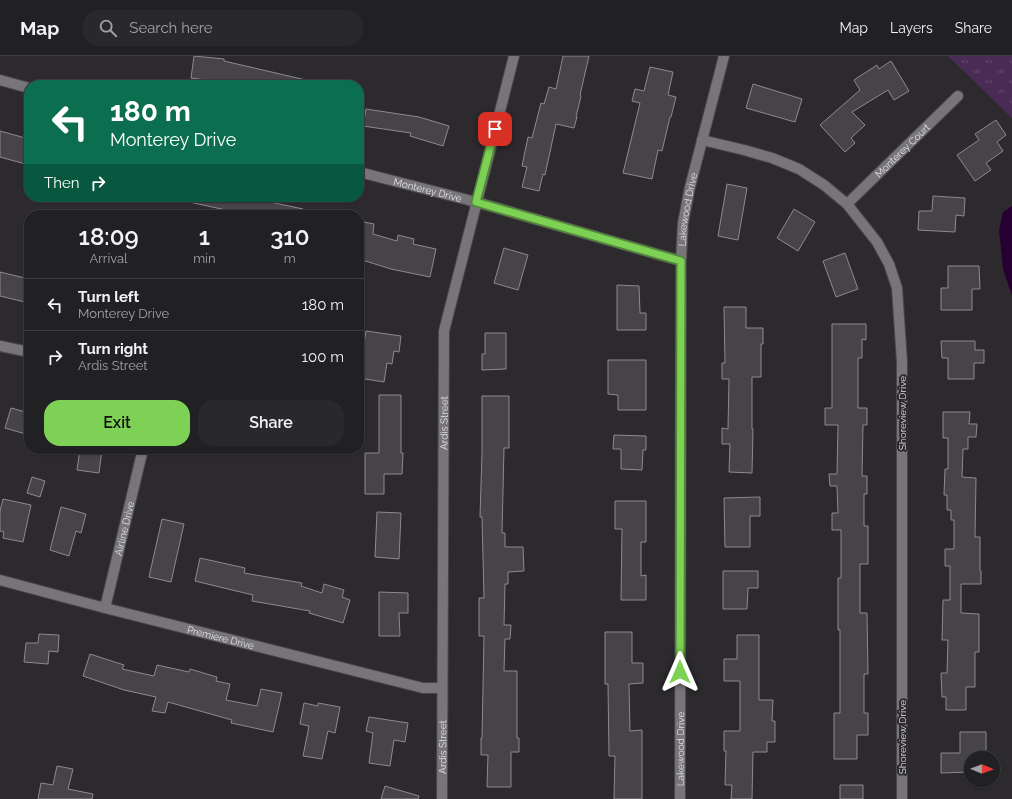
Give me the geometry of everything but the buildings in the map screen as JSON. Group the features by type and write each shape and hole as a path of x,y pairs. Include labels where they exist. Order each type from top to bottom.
{"street":[{"name":"Ardis Street","path":"442,799 444,330 514,56"},
{"name":"Lakewood Drive","path":"680,799 681,261 683,224 690,188 724,56"},
{"path":"0,80 24,87"},
{"name":"Monterey Court","path":"847,204 958,96"},
{"name":"Shoreview Drive","path":"702,140 772,158 799,169 824,185 847,204 877,242 889,264 897,288 902,362 902,799"},
{"name":"Monterey Drive","path":"364,173 476,202 681,261"},
{"path":"0,346 24,351"},
{"name":"Airline Drive","path":"105,608 142,454"},
{"name":"Premiere Drive","path":"0,580 423,688 442,688"}],"green space":[{"path":"948,56 1012,56 1012,118"}],"shaded area":[{"path":"1012,206 1012,296 1003,269 999,230 1003,212"}],"route":[{"path":"495,129 476,202 681,261 680,672"}]}
